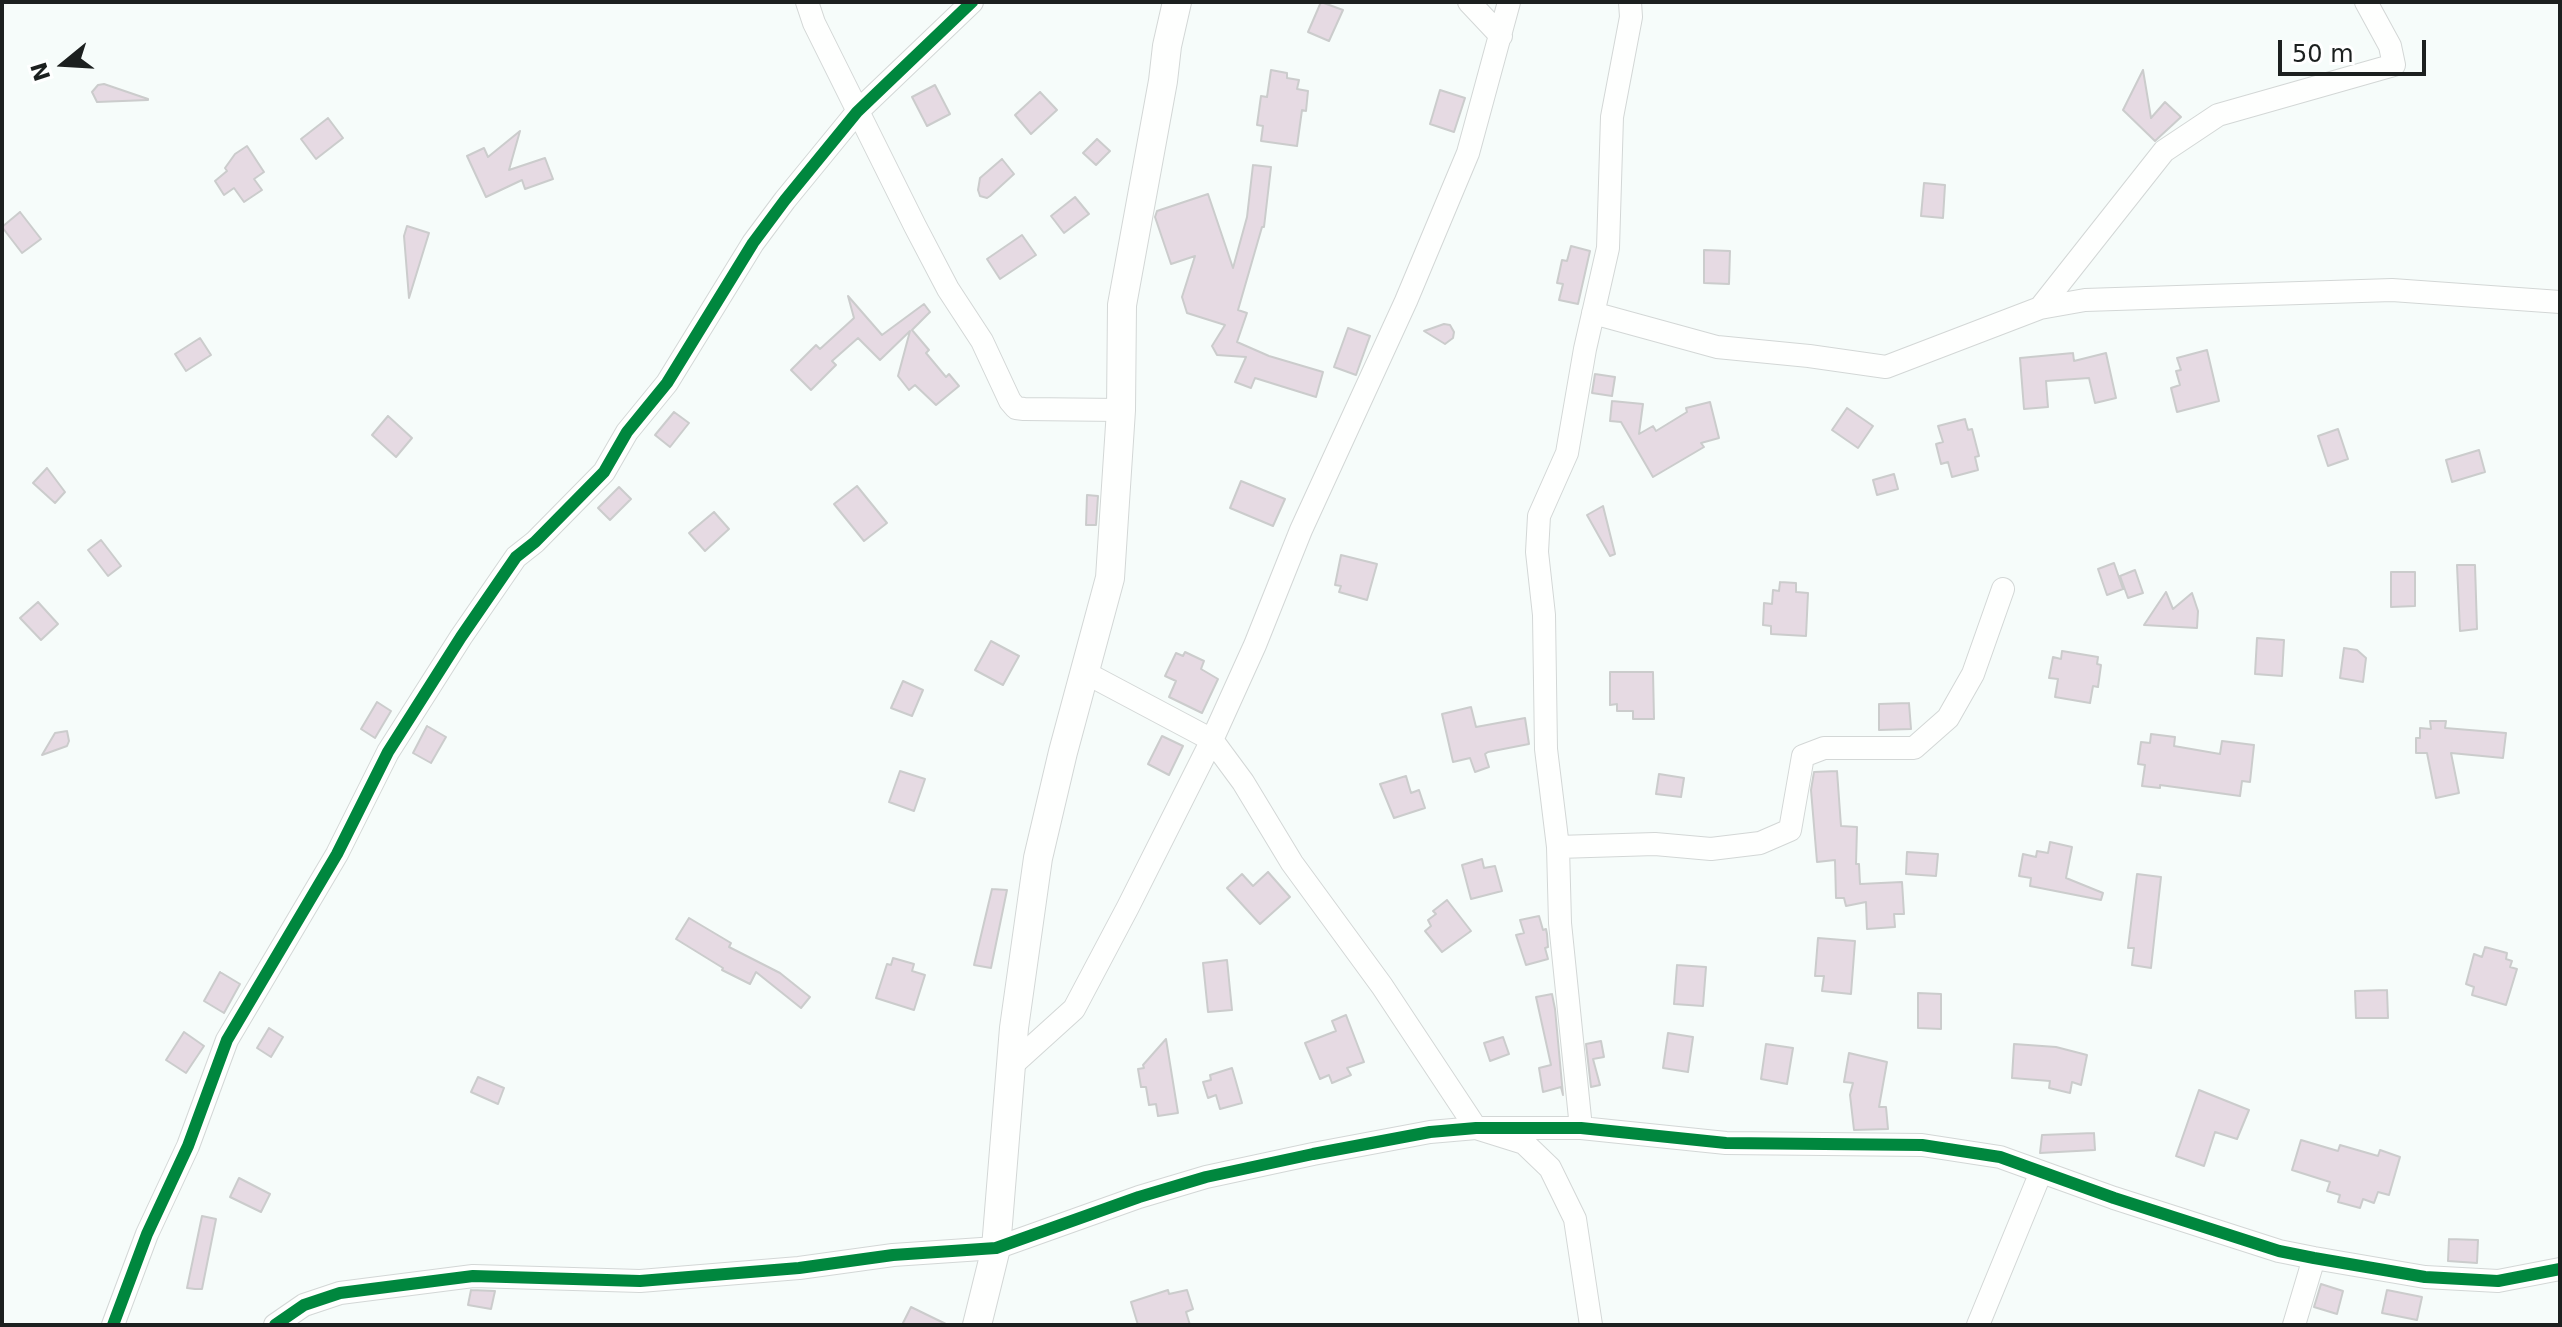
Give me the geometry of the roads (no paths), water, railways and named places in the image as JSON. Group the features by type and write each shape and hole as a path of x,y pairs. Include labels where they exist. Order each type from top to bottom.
{"street":[{"path":"807,2 857,112 948,289 982,341 1010,401 1016,408 1024,409 1121,410"},
{"path":"113,1325 147,1234 188,1146 227,1040 337,854 388,752 461,637 516,557 535,542 604,472 627,432 667,383 690,348 753,243 857,112 972,2"},
{"path":"977,1325 996,1248 1014,1028 1038,858 1110,578 1121,410 1122,305 1177,2"},
{"path":"1469,2 1501,36"},
{"path":"1011,1066 1074,1009 1212,740 1468,153 1509,2"},
{"path":"1581,1128 1560,923 1558,847 1546,749 1544,615 1537,540 1539,516 1567,453 1608,248 1612,117 1631,17 1630,2"},
{"path":"2040,308 2164,151 2218,115 2394,65 2390,46 2366,2"},
{"path":"1593,313 1717,347 1886,367 2040,308 2085,300 2392,290 2560,302"},
{"path":"1558,847 1655,844 1711,849 1760,843 1790,830 1803,756 1824,748 1914,748 1948,718 1973,674 2003,589"},
{"path":"1084,672 1212,740 1243,782 1292,863 1382,986 1476,1128 1524,1143 1550,1168 1575,1219 1591,1325"},
{"path":"275,1325 304,1305 340,1293 473,1276 640,1281 783,1270 893,1255 996,1248 1139,1197 1206,1177 1415,1135 1476,1128 1581,1128 1726,1143 1922,1145 2000,1157 2114,1198 2279,1251 2314,1258 2425,1277 2498,1281 2560,1269"},
{"path":"1978,1325 2041,1172"},
{"path":"2294,1325 2314,1258"}]}
